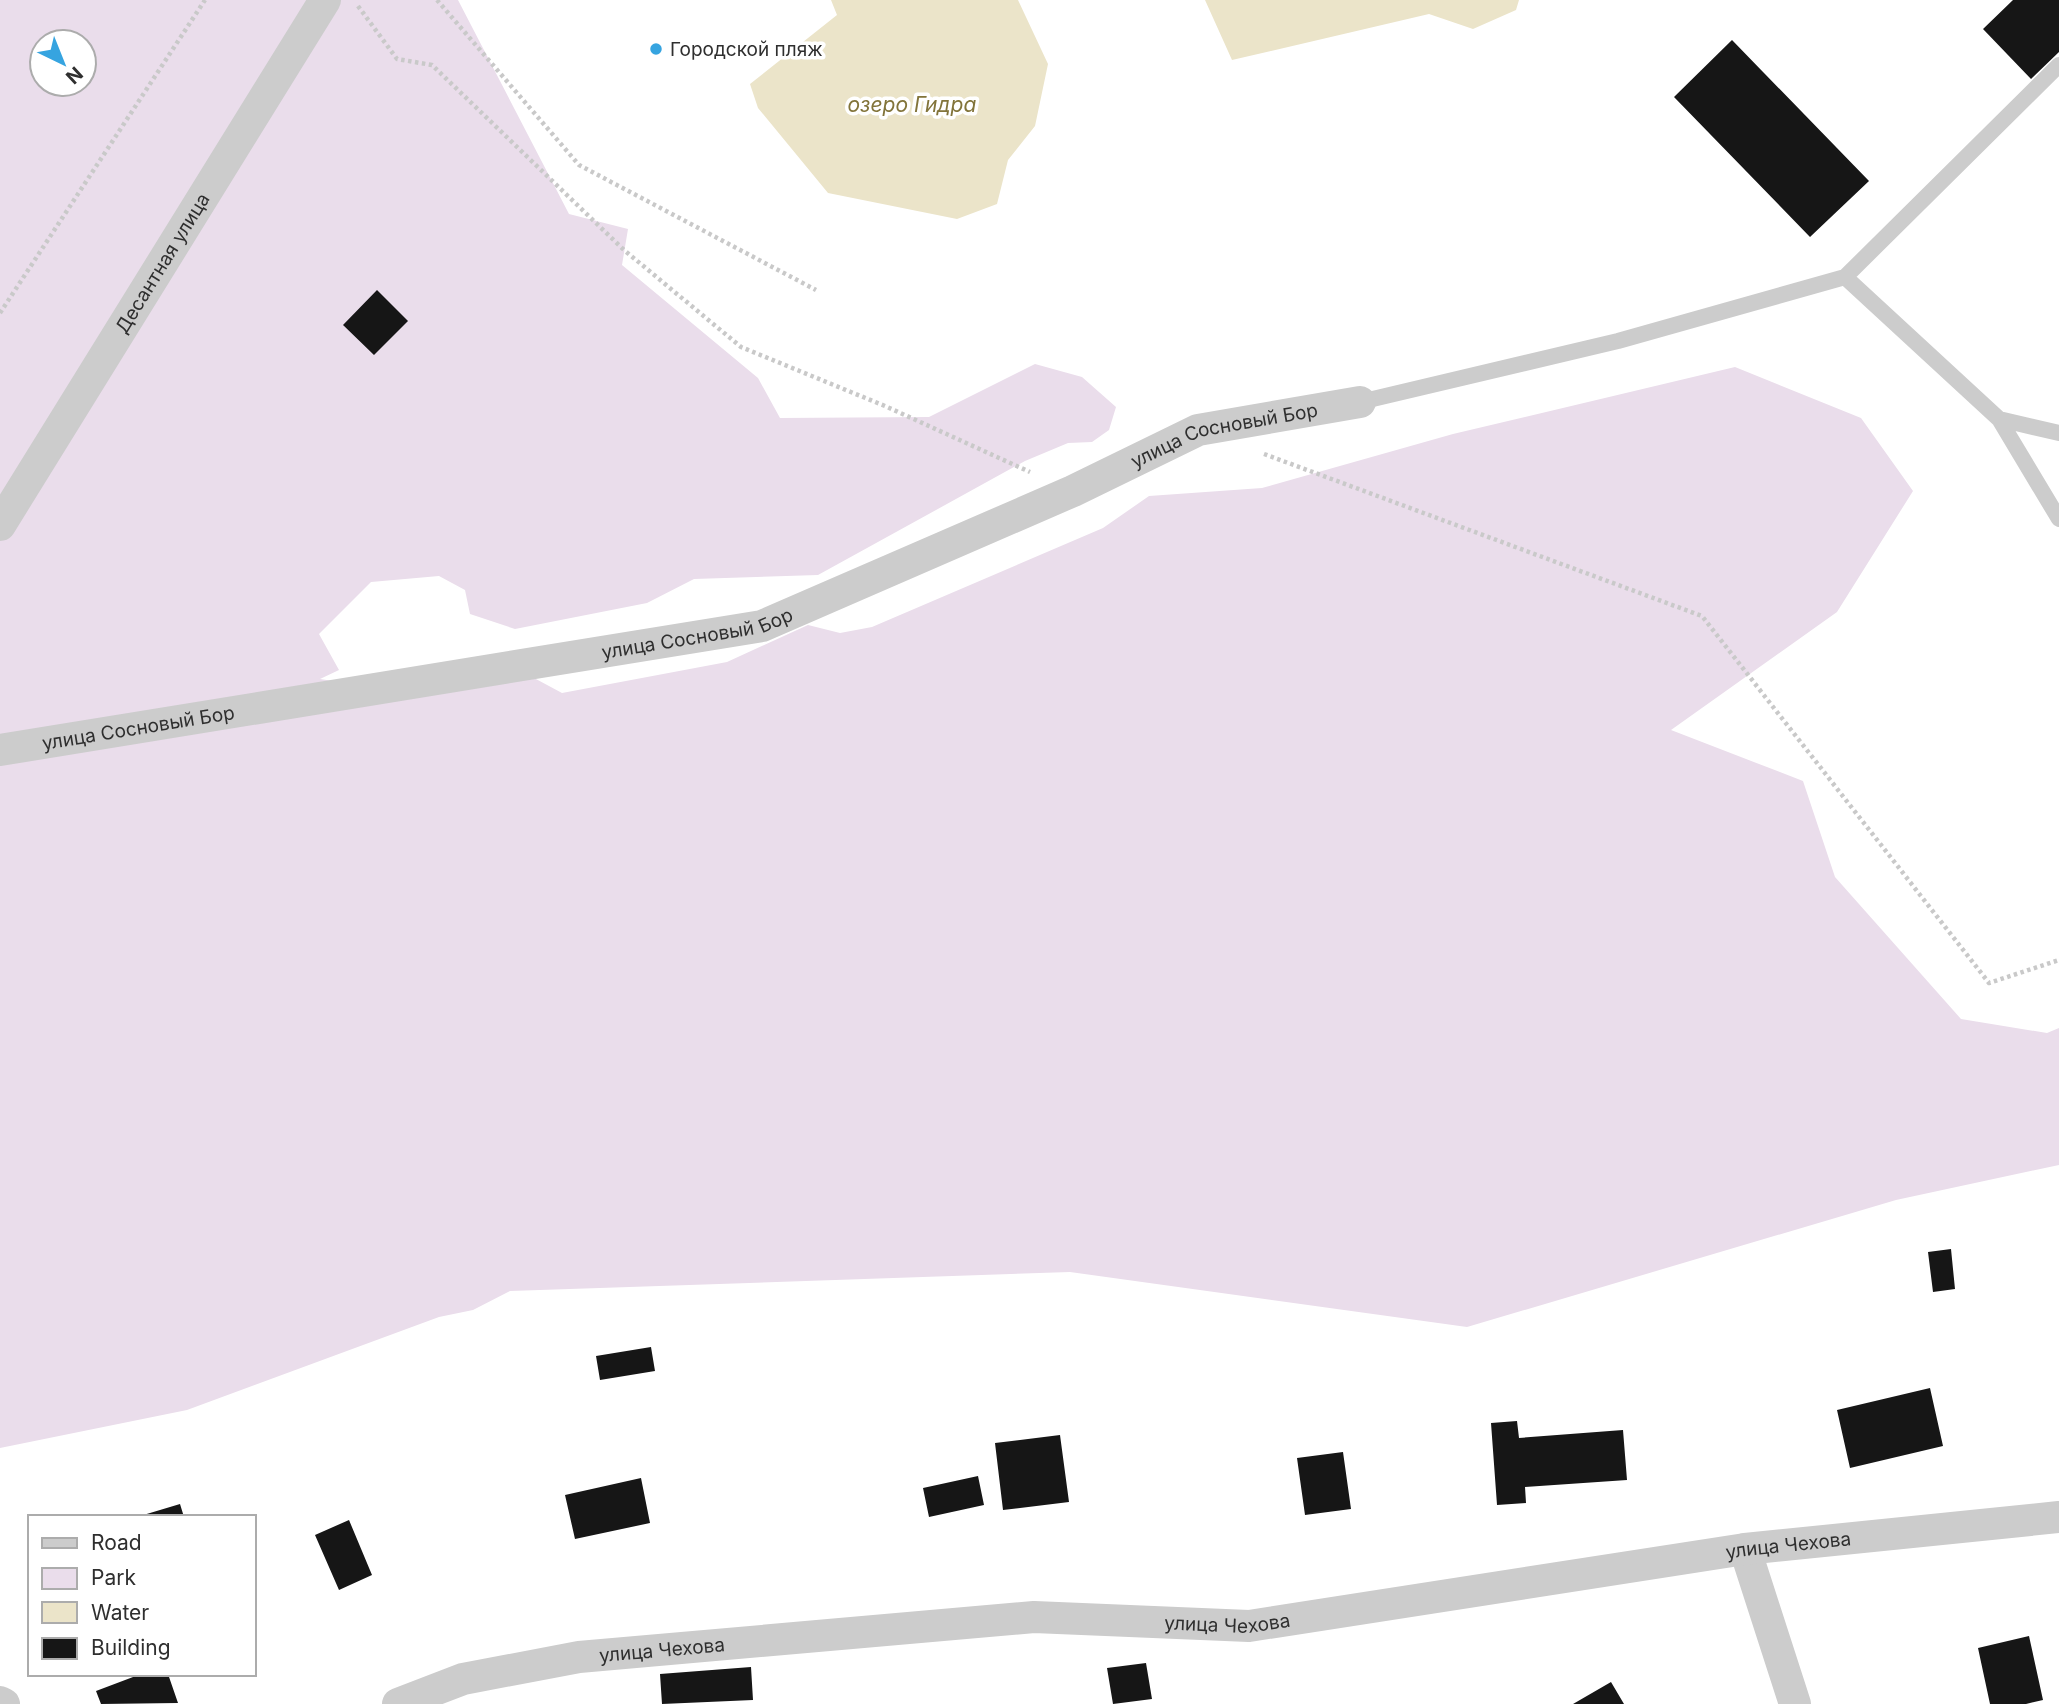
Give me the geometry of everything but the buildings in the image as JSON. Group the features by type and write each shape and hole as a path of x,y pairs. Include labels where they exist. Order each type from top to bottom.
{"street":[{"name":"Десантная улица","path":"0,525 325,0"},
{"name":"улица Сосновый Бор","path":"0,750 762,626 1073,491 1198,430 1360,402"},
{"name":"улица Чехова","path":"398,1704 463,1679 579,1657 1034,1617 1249,1626 1745,1549 2059,1517"},
{"path":"1745,1549 1795,1704"}],"lane":[{"path":"1360,402 1618,341 1845,277 2059,65"},
{"path":"1845,277 1999,419 2059,519"},
{"path":"1999,419 2059,433"}],"path":[{"path":"0,313 205,0"},
{"path":"354,0 397,59 432,65 624,250 741,347 886,406 1073,491"},
{"path":"437,0 579,165 816,290"},
{"path":"1263,454 1702,616 1989,983 2059,960"}],"green space":[{"path":"0,0 458,0 569,214 628,229 622,265 758,378 780,418 929,417 1035,364 1082,377 1116,407 1109,430 1092,442 1068,443 1025,461 818,575 694,579 647,603 515,629 470,614 465,590 439,576 371,582 319,634 339,670 320,679 386,689 508,664 562,693 727,662 808,625 840,633 872,627 1103,528 1149,496 1262,488 1453,434 1735,367 1861,418 1913,491 1837,612 1671,730 1803,781 1835,877 1961,1019 2047,1033 2059,1028 2059,1165 1896,1200 1467,1327 1070,1272 510,1291 473,1310 439,1317 187,1410 0,1448"}],"water":[{"name":"озеро Гидра","path":"831,0 1018,0 1048,64 1035,126 1008,160 997,204 957,219 828,193 758,108 750,84 837,15"},
{"path":"1205,0 1519,0 1516,10 1473,29 1429,14 1232,60"}],"place":[{"name":"Городской пляж","path":"656,49"}]}
